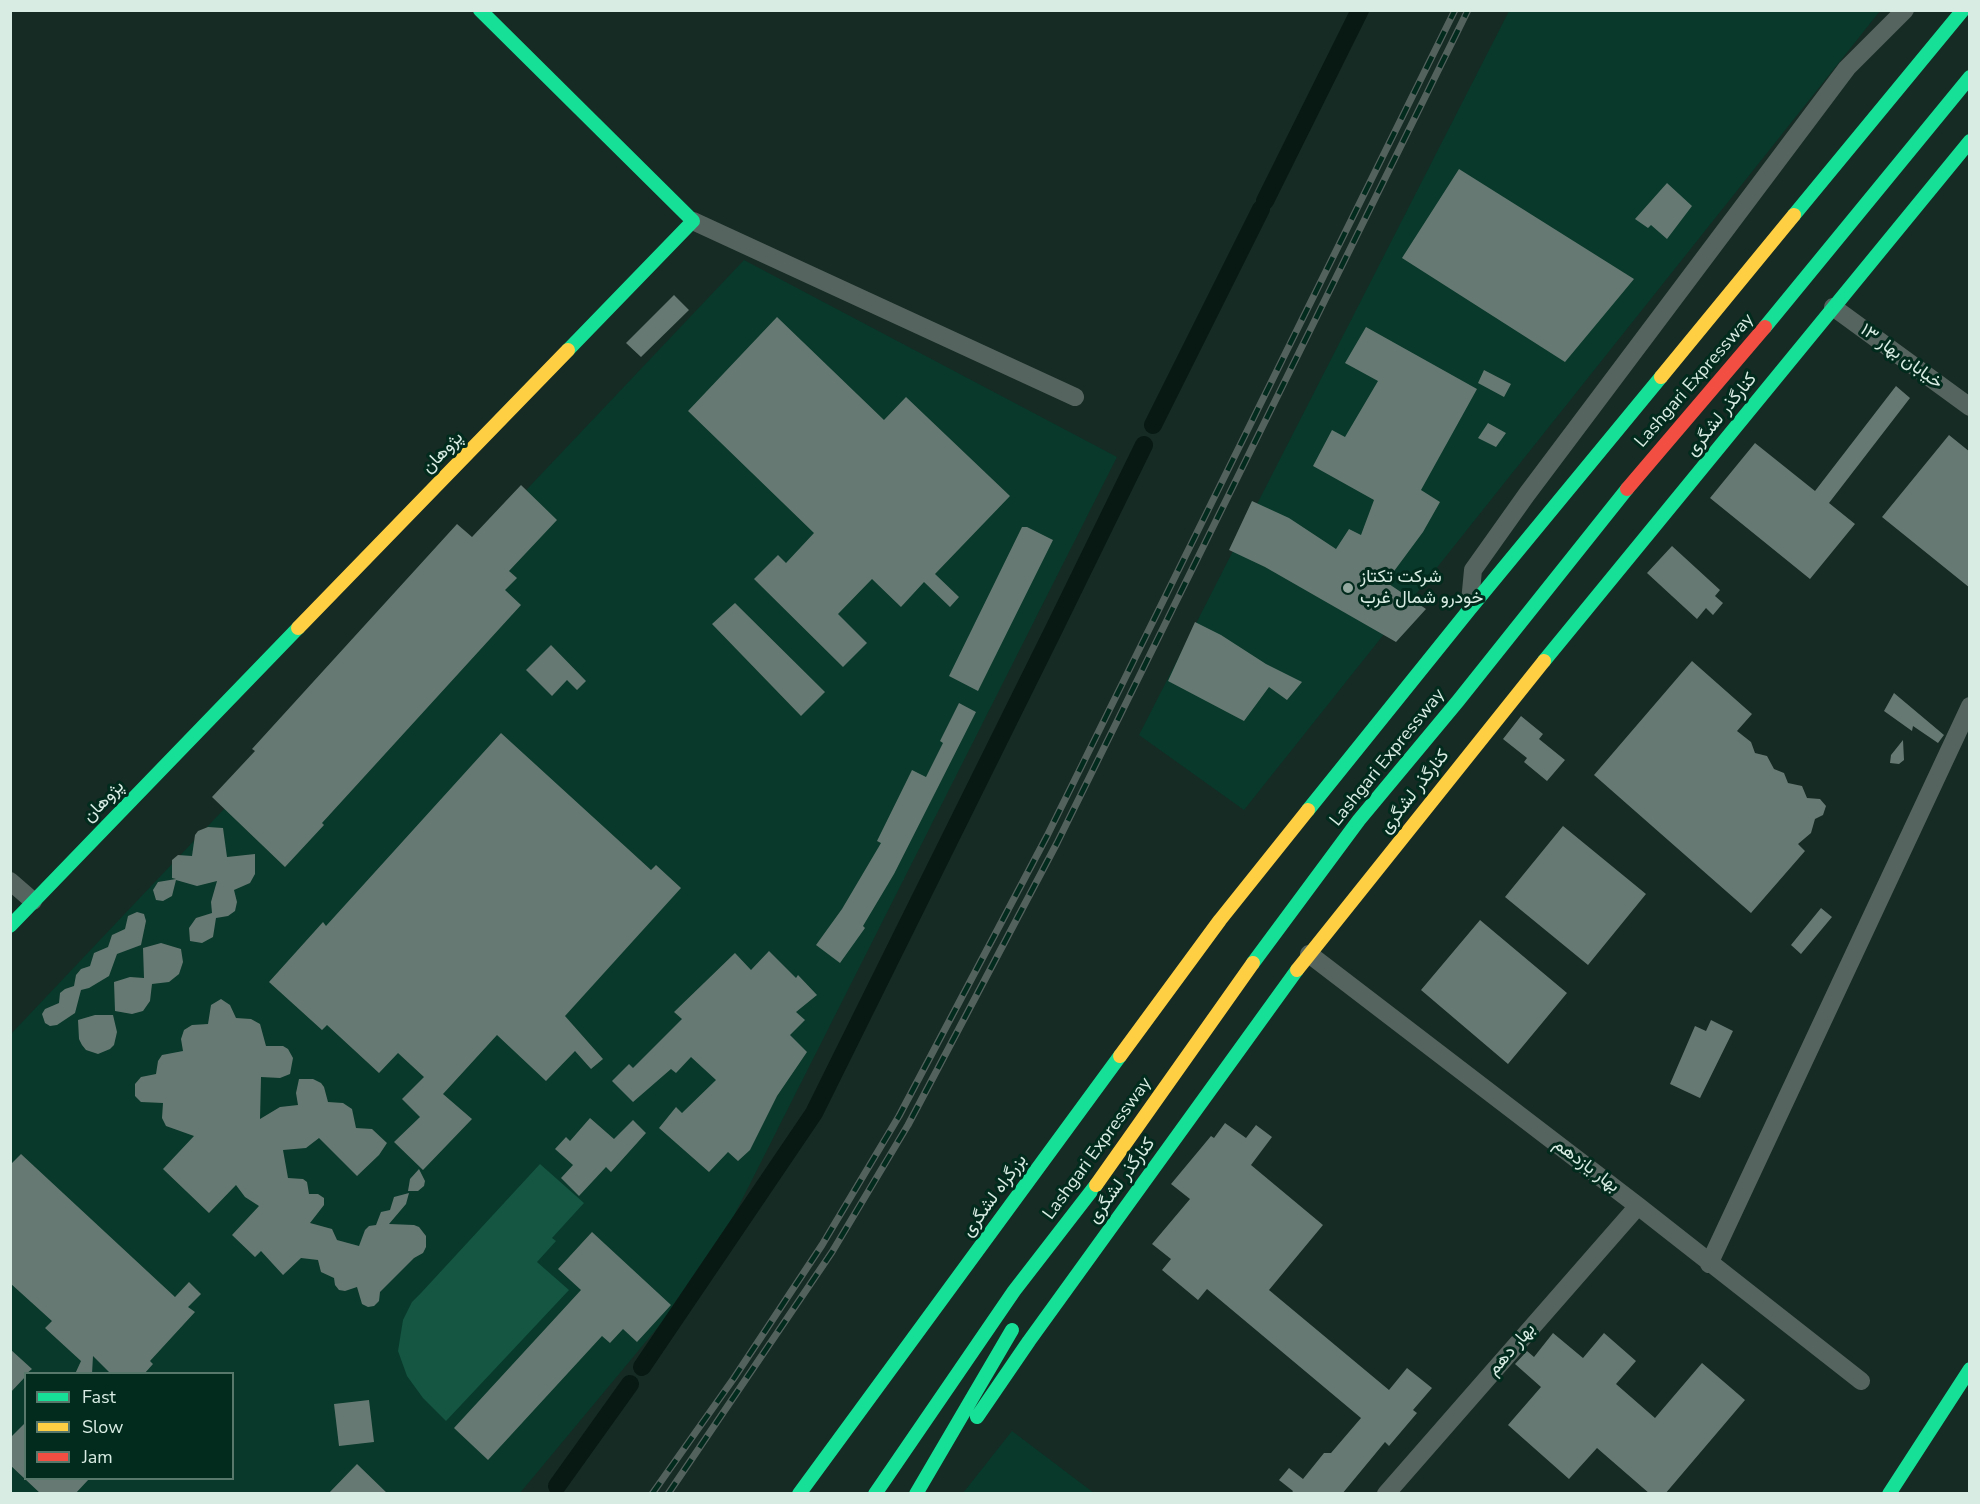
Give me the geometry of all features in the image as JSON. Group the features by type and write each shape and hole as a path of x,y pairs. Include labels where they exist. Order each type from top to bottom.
{"main road":[{"path":"480,10 693,221"},
{"name":"Lashgari Expressway","path":"1220,920 1469,610 1963,10"},
{"name":"Lashgari Expressway","path":"875,1494 1014,1291 1106,1172 1269,939 1359,820 1458,701 1634,480 1764,327 1970,77"},
{"name":"کنارگذر لشگری","path":"925,1494 1029,1341 1309,954 1480,738 1970,141"},
{"name":"پژوهان","path":"10,926 693,221"},
{"name":"بزرگراه لشگری","path":"800,1494 1220,920"},
{"path":"1048,1271 1106,1172"},
{"path":"916,1494 1017,1321"},
{"path":"1889,1494 1970,1369"}],"street":[{"path":"1469,610 1473,570 1527,494 1847,68 1905,10"},
{"path":"693,221 1075,397"},
{"name":"خیابان بهار ۱۳","path":"1833,307 1970,407"},
{"path":"1709,1264 1970,706"},
{"path":"10,881 33,901"},
{"name":"بهار یازدهم","path":"1309,954 1638,1206 1861,1381"},
{"name":"بهار دهم","path":"1386,1494 1638,1206"}],"shaded area":[{"path":"1509,11 1880,11 1244,810 1139,735"},
{"path":"744,260 1117,457 708,1267 520,1493 11,1493 10,1035"},
{"path":"540,1164 584,1203 552,1238 556,1241 537,1262 569,1290 446,1421 423,1398 407,1376 398,1351 403,1320 412,1302"},
{"path":"1012,1431 1094,1493 963,1493"}],"building":[{"path":"1459,169 1634,279 1565,362 1402,258"},
{"path":"1667,183 1692,206 1667,239 1651,225 1648,228 1635,219"},
{"path":"674,295 689,310 641,357 626,343"},
{"path":"777,317 884,420 906,397 1010,496 935,574 959,597 950,607 924,582 901,607 872,579 838,614 867,643 843,667 754,579 778,555 786,563 814,533 688,411"},
{"path":"1366,327 1477,389 1421,490 1440,502 1423,532 1386,582 1426,609 1396,642 1265,567 1229,550 1252,501 1289,518 1336,549 1349,529 1361,535 1374,500 1313,466 1332,430 1345,437 1378,381 1345,363"},
{"path":"1484,370 1511,384 1504,397 1478,383"},
{"path":"1896,386 1910,398 1829,503 1855,524 1810,579 1710,498 1755,443 1815,491"},
{"path":"1488,423 1506,433 1496,447 1478,438"},
{"path":"1949,435 1970,452 1970,588 1882,517"},
{"path":"521,485 557,520 509,571 517,578 505,590 521,605 322,823 324,825 285,867 212,797 255,751 252,749 457,524 472,537"},
{"path":"1022,527 1027,527 1053,540 978,691 949,676"},
{"path":"1672,546 1720,590 1715,596 1723,603 1713,615 1706,608 1697,619 1647,573"},
{"path":"735,603 825,692 801,716 712,624"},
{"path":"1195,622 1221,635 1266,664 1302,682 1287,700 1269,687 1244,721 1168,681"},
{"path":"551,645 586,681 577,690 567,680 552,696 526,670"},
{"path":"1692,661 1752,714 1737,731 1751,742 1755,753 1767,756 1774,769 1784,773 1788,783 1802,786 1807,798 1820,799 1826,806 1823,815 1815,819 1811,833 1798,844 1805,851 1751,913 1594,775"},
{"path":"1894,693 1944,735 1938,743 1913,726 1912,731 1884,711"},
{"path":"959,703 976,712 894,874 863,926 865,928 840,963 816,945 842,909 881,843 877,841 912,770 926,777 943,743 940,741"},
{"path":"1521,716 1543,734 1539,739 1565,760 1547,781 1524,762 1527,758 1503,739"},
{"path":"501,733 651,870 656,865 681,888 565,1016 603,1059 591,1069 575,1051 546,1081 497,1035 443,1094 472,1119 423,1170 394,1142 420,1117 402,1099 424,1077 398,1053 379,1073 327,1025 322,1030 269,982 323,922 326,926"},
{"path":"1903,740 1904,760 1899,764 1890,763 1891,755"},
{"path":"1563,826 1646,894 1588,965 1505,897"},
{"path":"208,827 223,828 227,857 255,854 255,874 250,883 234,890 237,902 235,911 228,916 216,918 213,937 202,943 190,941 189,928 196,918 212,913 211,902 217,881 197,886 176,880 172,896 163,901 156,900 153,890 158,882 176,879 172,878 172,860 178,855 192,856 195,835 198,831"},
{"path":"1821,908 1832,917 1801,954 1791,945"},
{"path":"137,912 144,914 146,921 141,945 117,954 109,976 81,990 75,1013 57,1025 50,1026 45,1023 42,1014 45,1009 59,1003 60,993 74,986 76,975 81,969 90,966 94,953 108,947 112,935 125,929 128,916"},
{"path":"1480,920 1567,993 1508,1064 1421,990"},
{"path":"161,943 181,949 183,962 179,974 169,982 152,984 150,1001 143,1011 132,1014 115,1011 114,982 130,977 144,978 143,948"},
{"path":"769,951 796,978 798,975 817,995 796,1012 805,1020 790,1035 807,1052 777,1096 750,1150 738,1161 728,1152 709,1172 659,1128 676,1107 682,1113 716,1080 691,1057 676,1073 671,1069 633,1102 612,1081 629,1064 633,1068 682,1019 674,1012 735,953 751,970"},
{"path":"221,999 230,1005 236,1018 251,1019 260,1024 266,1046 283,1046 288,1049 293,1058 290,1074 280,1078 261,1077 260,1119 280,1107 298,1105 296,1093 299,1079 313,1079 324,1087 328,1102 343,1103 352,1109 356,1128 372,1129 387,1143 379,1155 357,1176 319,1138 306,1148 283,1150 288,1178 303,1179 307,1182 309,1194 318,1194 324,1198 324,1205 310,1223 332,1229 337,1240 359,1246 365,1230 369,1226 376,1225 381,1212 390,1210 394,1197 409,1193 406,1204 389,1224 419,1227 426,1236 426,1247 423,1253 414,1258 380,1292 379,1301 374,1306 368,1307 362,1304 357,1287 345,1291 339,1290 334,1278 321,1272 318,1260 301,1258 283,1275 261,1251 255,1257 232,1235 259,1206 245,1197 236,1185 209,1213 163,1169 194,1136 166,1126 162,1118 163,1103 141,1102 135,1096 135,1084 141,1077 156,1074 158,1061 162,1055 183,1051 181,1039 184,1030 192,1025 208,1024 211,1005"},
{"path":"95,1015 113,1015 117,1032 114,1045 98,1054 86,1050 79,1039 78,1020"},
{"path":"1711,1020 1733,1031 1700,1098 1670,1084 1695,1026 1706,1031"},
{"path":"590,1118 614,1139 633,1120 646,1133 611,1172 606,1167 579,1196 561,1178 573,1165 555,1149 566,1137 570,1141"},
{"path":"1225,1123 1246,1138 1256,1125 1272,1137 1251,1165 1323,1225 1269,1290 1389,1390 1407,1368 1432,1388 1413,1410 1417,1413 1389,1446 1385,1442 1342,1494 1291,1494 1293,1491 1279,1480 1289,1468 1303,1479 1324,1453 1331,1453 1361,1418 1207,1289 1198,1300 1162,1270 1171,1259 1152,1244 1190,1199 1171,1184 1211,1136 1214,1138"},
{"path":"21,1154 175,1297 189,1282 201,1294 188,1307 195,1312 150,1361 153,1364 146,1372 109,1372 93,1356 92,1372 76,1372 81,1361 45,1328 52,1321 10,1283 10,1165"},
{"path":"419,1169 425,1181 424,1186 418,1191 408,1191 410,1179"},
{"path":"592,1232 671,1305 637,1342 623,1329 610,1343 602,1336 488,1460 454,1428 581,1290 558,1269"},
{"path":"1553,1333 1583,1358 1604,1333 1636,1361 1616,1384 1655,1418 1702,1363 1745,1400 1665,1494 1650,1494 1597,1448 1569,1479 1508,1425 1541,1387 1515,1364 1527,1351 1534,1357"},
{"path":"10,1349 32,1369 24,1372 24,1378 10,1393"},
{"path":"369,1400 374,1442 339,1446 334,1404"},
{"path":"24,1424 24,1478 10,1465 10,1438"},
{"path":"357,1464 388,1494 328,1494"},
{"path":"26,1480 88,1480 75,1494 41,1494"}],"waterway":[{"path":"1265,201 1360,10"},
{"path":"1153,425 1261,209"},
{"path":"642,1367 814,1113 1144,445"},
{"path":"557,1486 630,1384"}],"railway":[{"path":"652,1494 734,1378 822,1245 899,1116 1047,836 1455,10"},
{"path":"668,1494 832,1252 908,1125 1057,843 1468,10"}],"traffic: fast":[{"path":"480,10 693,221 568,350"},
{"path":"1794,215 1963,10"},
{"path":"1765,327 1970,77"},
{"path":"1544,661 1970,141"},
{"path":"1308,810 1661,377"},
{"path":"1253,963 1359,820 1458,701 1627,489"},
{"path":"10,926 298,628"},
{"path":"977,1417 1029,1341 1297,970"},
{"path":"799,1494 1120,1056"},
{"path":"875,1494 1014,1291 1096,1185"},
{"path":"916,1494 1012,1330"},
{"path":"1889,1494 1970,1369"}],"traffic: slow":[{"path":"1661,377 1794,215"},
{"path":"298,628 568,350"},
{"path":"1297,970 1544,661"},
{"path":"1120,1056 1220,920 1308,810"},
{"path":"1096,1185 1253,963"}],"traffic: jam":[{"path":"1627,489 1765,327"}],"place":[{"name":"شرکت تکتاز خودرو شمال غرب","path":"1348,588"}]}
